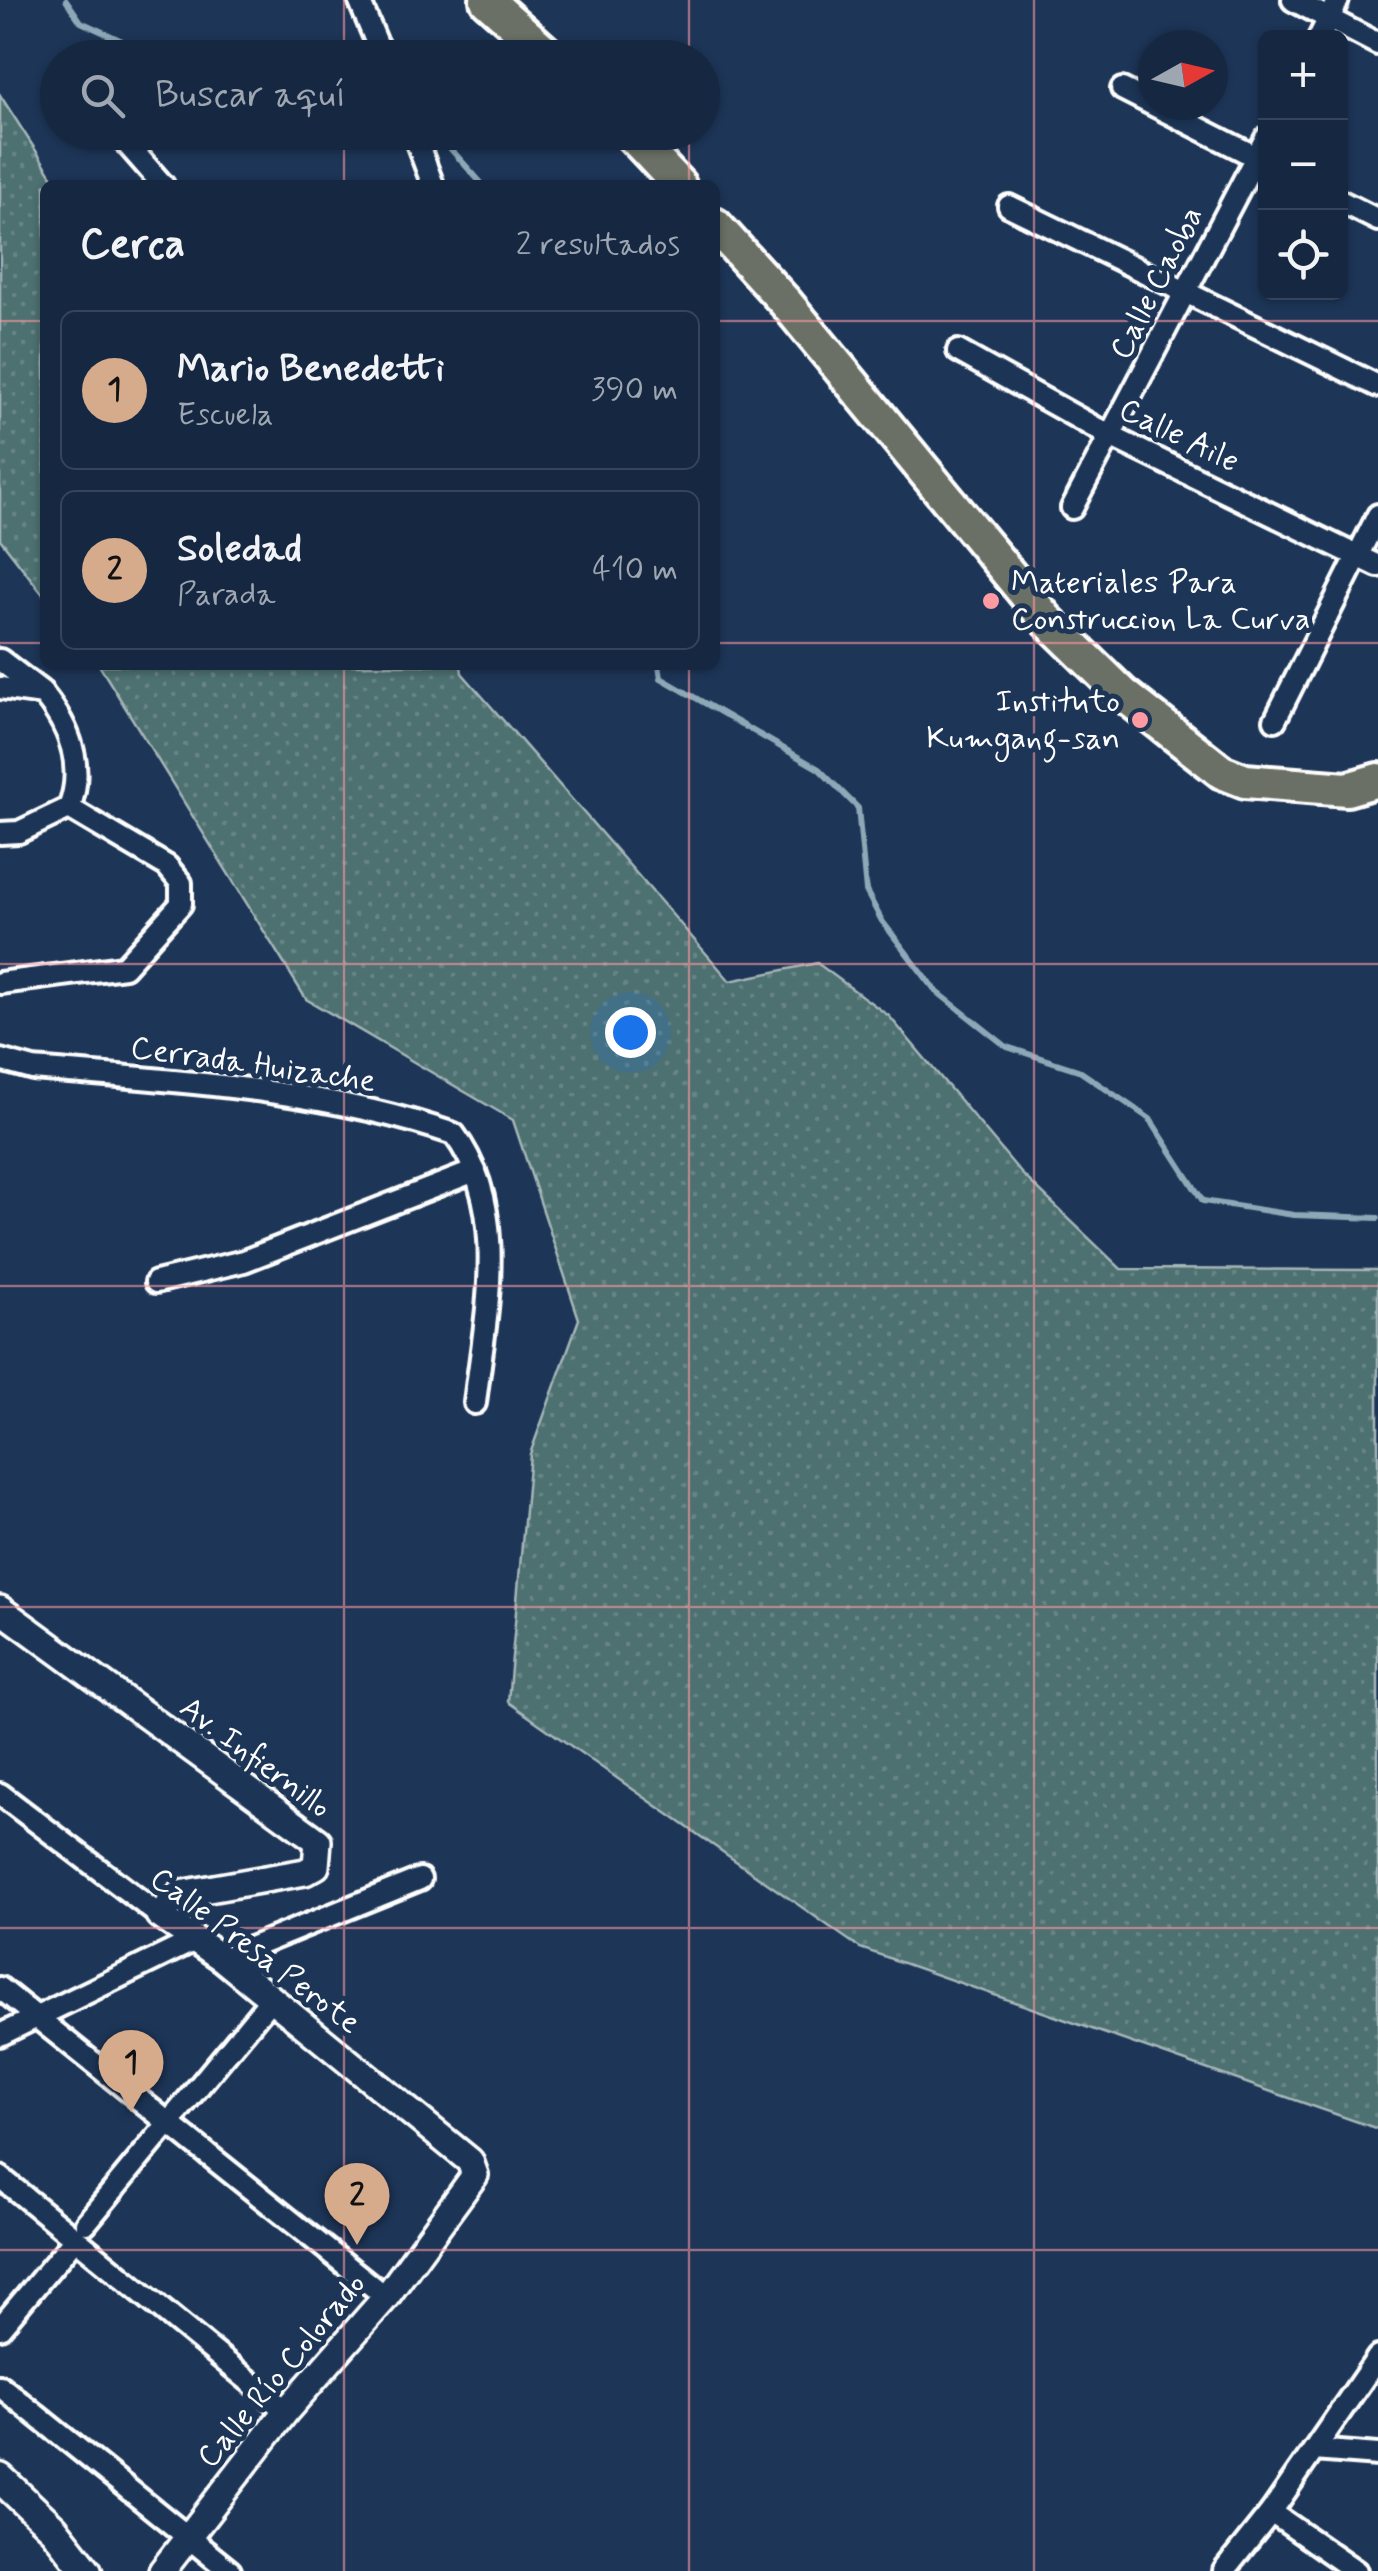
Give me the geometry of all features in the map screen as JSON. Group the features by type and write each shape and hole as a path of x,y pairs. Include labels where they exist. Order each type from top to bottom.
{"main road":[{"path":"487,0 532,40"},
{"path":"646,150 674,180"},
{"path":"720,230 786,303 1046,619 1123,694 1222,772 1245,781 1346,790 1378,780"},
{"path":"0,2478 54,2530 87,2571"}],"street":[{"path":"359,0 375,40"},
{"path":"1293,0 1378,44"},
{"path":"1122,90 1258,150"},
{"path":"132,150 159,180"},
{"path":"419,150 430,180"},
{"name":"Calle Caoba","path":"1072,508 1258,159"},
{"path":"1348,205 1378,220"},
{"path":"1009,206 1378,386"},
{"name":"Calle Aile","path":"958,350 1110,436 1378,566"},
{"path":"1274,720 1378,515"},
{"path":"0,660 44,694 72,740 77,788 69,808 19,832 0,833"},
{"path":"0,688 44,694"},
{"path":"0,983 124,967 181,904 181,883 167,866 69,808"},
{"name":"Cerrada Huizache","path":"0,1060 33,1068 347,1104 401,1116 454,1134 475,1171 487,1220 490,1276 475,1403"},
{"path":"156,1282 244,1261 475,1171"},
{"name":"Av. Infiernillo","path":"0,1609 318,1842 316,1866 305,1872 180,1894 159,1914"},
{"name":"Calle Presa Perote","path":"0,1794 223,1959 470,2161"},
{"path":"223,1959 420,1879"},
{"path":"0,2035 197,1939"},
{"path":"0,1988 386,2298"},
{"path":"86,2223 271,1999"},
{"name":"Calle Río Colorado","path":"162,2571 286,2411 386,2298 471,2185 475,2176 470,2161"},
{"path":"0,2177 286,2411"},
{"path":"0,2328 73,2240"},
{"path":"1224,2571 1271,2512 1378,2358"},
{"path":"0,2386 230,2571"},
{"path":"1314,2450 1378,2455"},
{"path":"1271,2512 1356,2571"}],"green space":[{"path":"0,95 55,180 40,180 40,591 0,539"},
{"path":"102,670 462,670 730,981 817,963 889,1016 1021,1173 1121,1269 1378,1270 1378,2129 860,1948 508,1702 530,1454 579,1319 513,1120 306,999"}],"waterway":[{"path":"66,0 81,22 120,40"},
{"path":"452,150 479,180"},
{"path":"660,670 661,678 819,769 858,808 866,891 882,921 936,991 1007,1047 1078,1070 1150,1119 1203,1201 1294,1215 1378,1218"}],"place":[{"name":"Materiales Para Construccion La Curva","path":"991,601"},
{"name":"Instituto Kumgang-san","path":"1140,720"},
{"name":"Mario Benedetti","path":"131,2112"},
{"name":"Soledad","path":"357,2245"}]}
